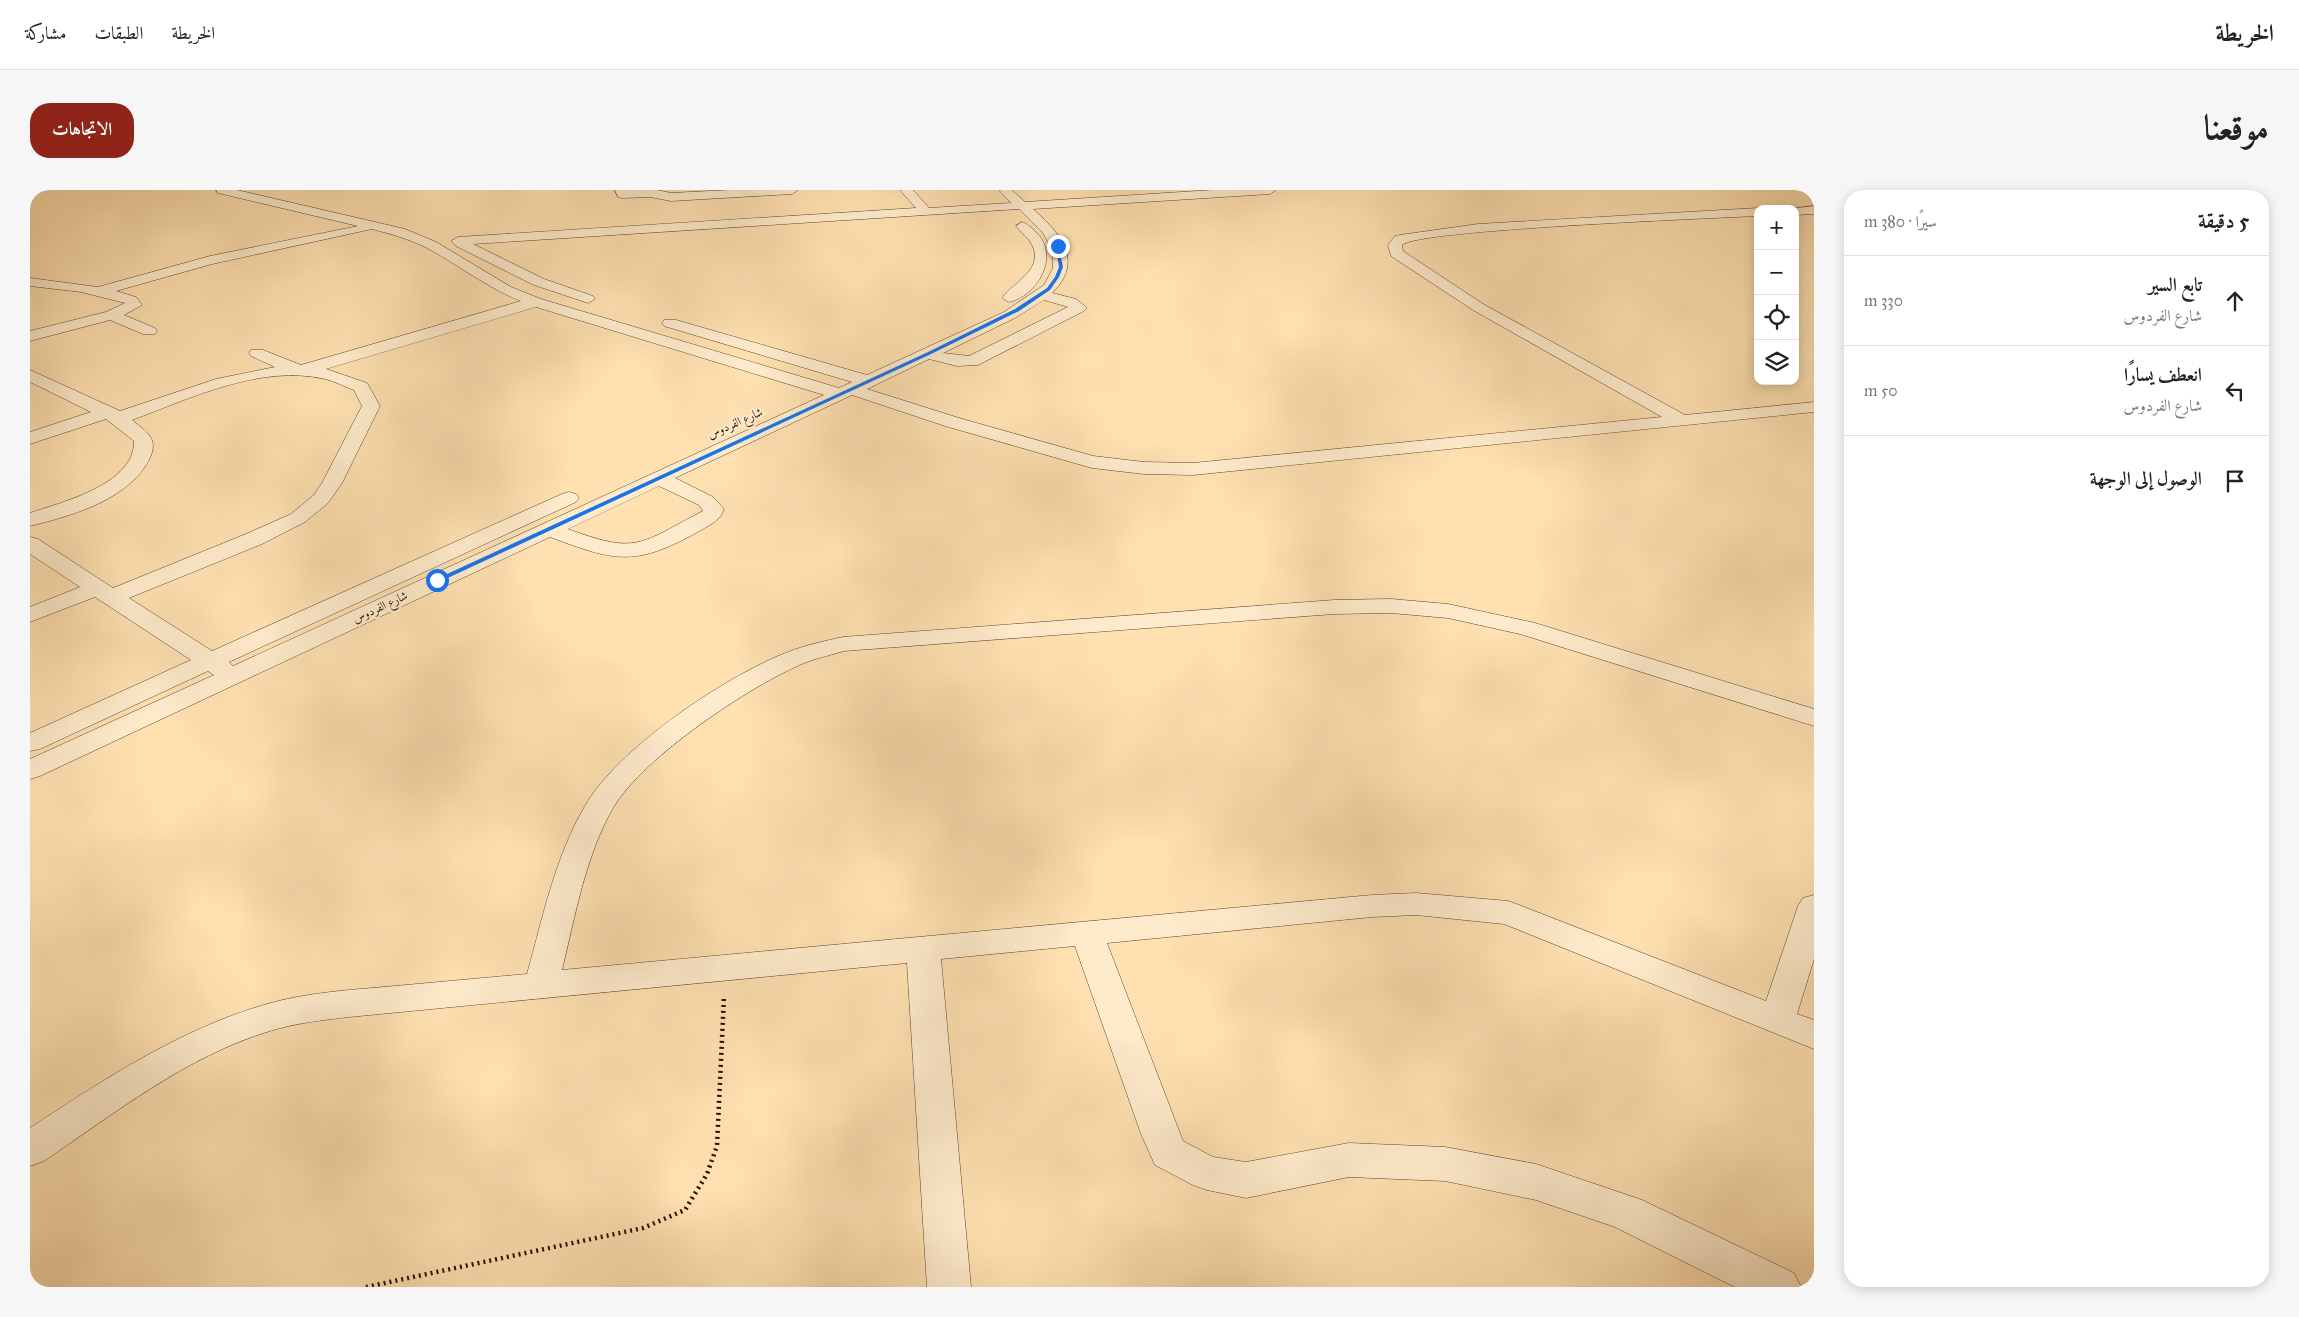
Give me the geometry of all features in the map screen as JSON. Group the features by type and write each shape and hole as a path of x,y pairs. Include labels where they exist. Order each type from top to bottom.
{"street":[{"path":"222,190 400,232 431,244 506,290 536,302 814,387"},
{"path":"274,190 411,221"},
{"path":"621,190 622,194 651,192 671,197 792,190"},
{"path":"906,190 927,213"},
{"path":"458,241 927,213 1004,198 1162,190"},
{"path":"1004,198 1270,190"},
{"name":"شارع الفردوس","path":"30,770 808,408 850,384 902,365 1010,314 1048,289 1057,277 1061,267 1061,256 1052,238 1004,198"},
{"name":"شارع الفردوس","path":"641,466 814,387 850,384 878,358 1009,298 1033,279 1041,255 1038,243 1004,198"},
{"path":"1799,211 1814,210"},
{"path":"1679,420 1478,307 1396,253 1396,245 1400,239 1418,235 1478,228 1754,212"},
{"path":"102,290 210,260 376,226"},
{"path":"443,233 539,282 604,304"},
{"path":"30,282 62,284 102,290 132,300 134,305 111,315 30,336"},
{"path":"927,354 957,361 972,360 1078,308 1072,302 1041,295"},
{"path":"257,353 300,371 536,302"},
{"path":"111,315 149,331"},
{"path":"659,320 783,356 850,384 1050,451 1092,462 1144,468 1193,469 1278,462 1814,406"},
{"path":"755,369 774,364 783,356"},
{"path":"878,358 902,365"},
{"path":"30,438 244,377 275,371 328,374 361,387 371,406 332,483 321,499 298,518 254,539 104,593 30,615"},
{"path":"30,375 114,415 143,440 142,455 132,470 101,494 30,520"},
{"path":"783,401 808,408"},
{"path":"548,529 613,550 643,550 712,515 714,509 706,501 659,478"},
{"name":"شارع الفردوس","path":"30,743 587,490"},
{"path":"30,544 232,676"},
{"path":"541,985 576,860 600,804 630,769 694,718 754,678 793,658 843,644 1334,607 1390,606 1448,611 1526,628 1814,718"},
{"path":"30,1148 156,1068 224,1033 267,1018 357,1003 1372,906 1416,904 1469,907 1508,912 1814,1034"},
{"path":"1778,1019 1814,906"},
{"path":"1087,934 1160,1134 1169,1153 1207,1173 1246,1180 1349,1160 1444,1164 1536,1182 1627,1212 1779,1287"},
{"path":"923,949 949,1287"}],"path":[{"path":"366,1287 643,1228 684,1210 706,1174 717,1146 725,968"}],"route":[{"path":"437,580 927,354 1017,310 1048,289 1057,277 1061,267 1061,256 1058,246"}]}
